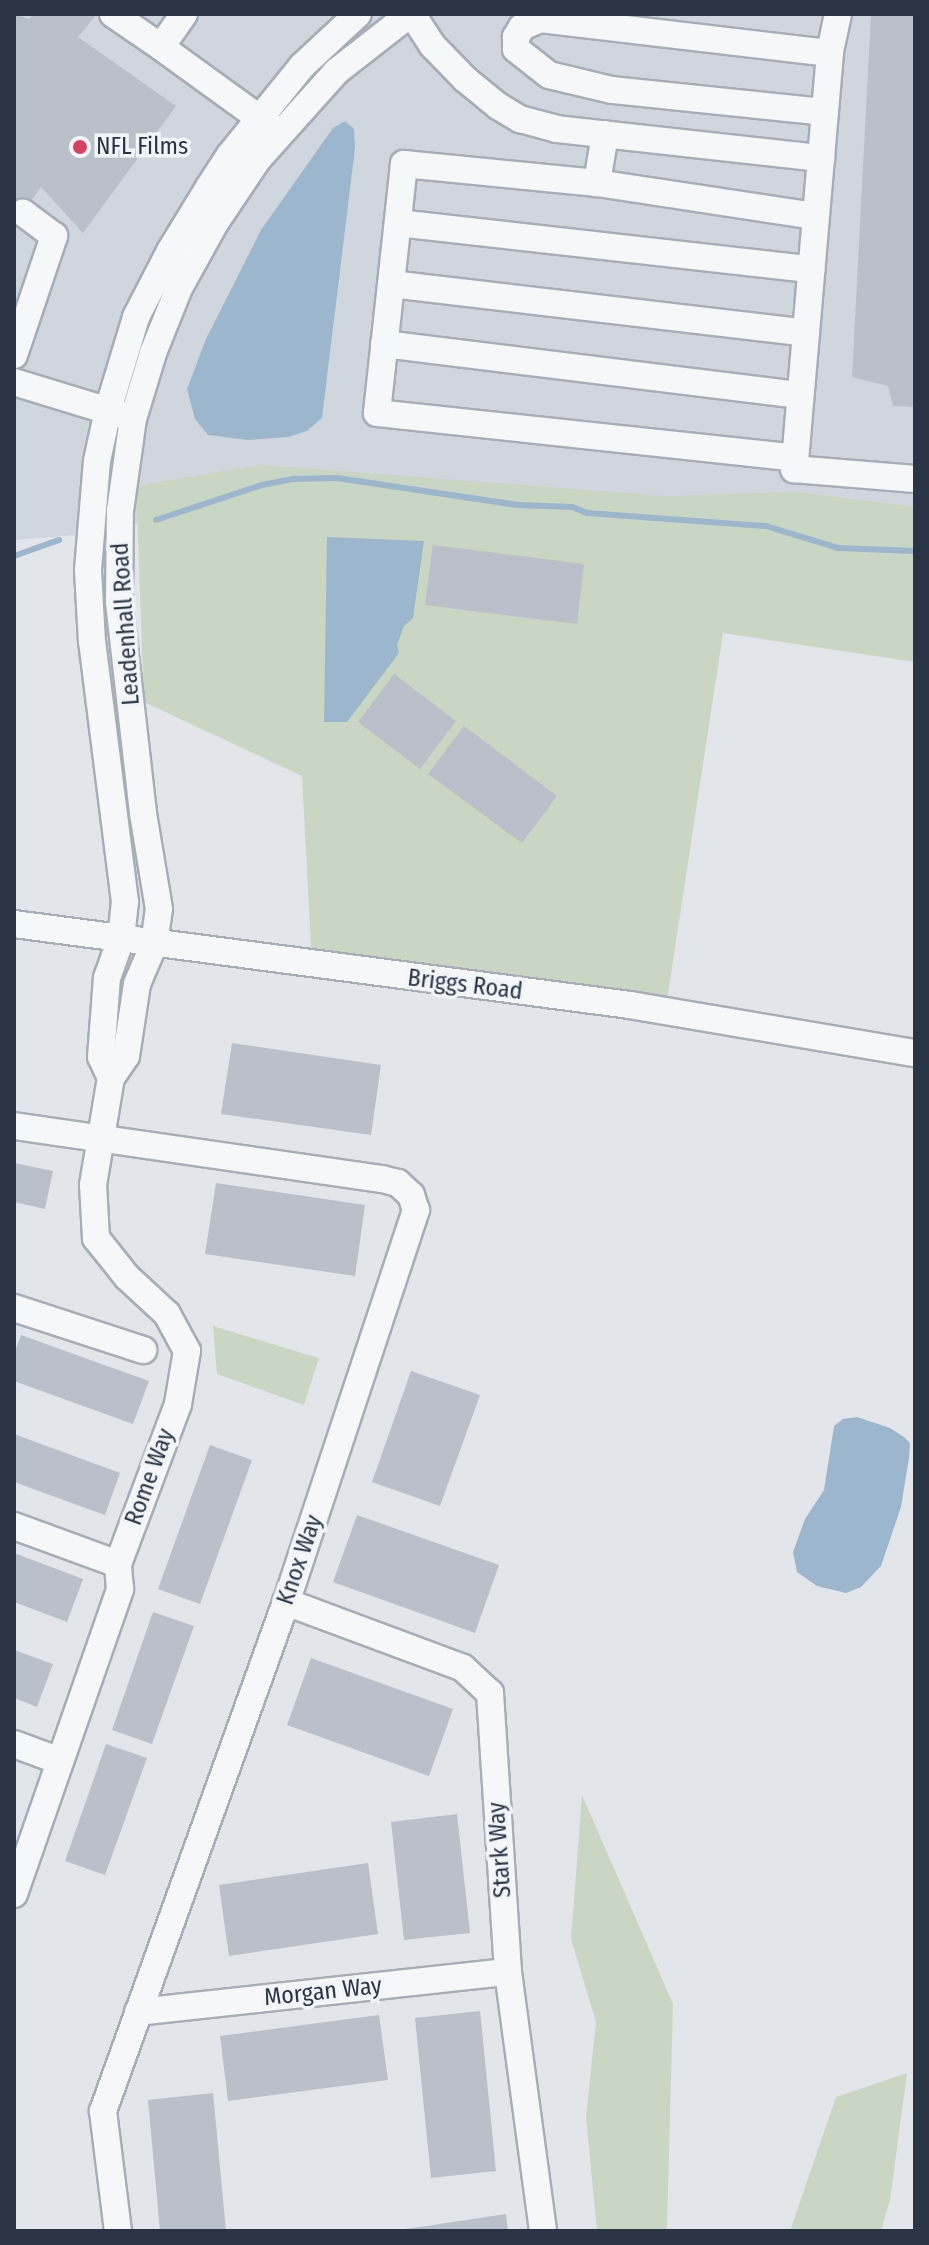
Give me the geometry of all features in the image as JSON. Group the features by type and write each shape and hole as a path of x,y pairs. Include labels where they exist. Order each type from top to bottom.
{"street":[{"path":"113,14 269,125"},
{"path":"161,47 184,14"},
{"name":"Leadenhall Road","path":"111,1078 101,1057 107,978 121,939 125,902 89,606 93,498 121,414 153,353 179,288 302,66 358,14"},
{"path":"411,14 433,46 498,106 520,119 557,129 821,158"},
{"name":"Leadenhall Road","path":"269,125 411,14"},
{"path":"838,14 830,53 794,469 915,479"},
{"path":"825,112 612,90 563,79 549,75 516,49 516,37 522,27 544,16 830,53"},
{"path":"597,183 605,134"},
{"path":"795,458 377,413 404,164 597,183 816,216"},
{"path":"14,355 54,236 23,213"},
{"path":"398,223 811,269"},
{"path":"391,284 806,333"},
{"path":"384,344 800,395"},
{"path":"14,382 121,414"},
{"name":"Leadenhall Road","path":"111,1078 126,1056 137,984 154,944 159,909 124,658 118,572 121,414"},
{"name":"Briggs Road","path":"14,924 630,1005 915,1053"},
{"name":"Rome Way","path":"14,1894 120,1589 118,1564 178,1404 187,1351 167,1314 127,1277 96,1238 93,1185 98,1139 111,1078"},
{"path":"14,1126 98,1139"},
{"name":"Knox Way","path":"98,1139 382,1179 398,1183 411,1195 416,1210 414,1224 286,1602 103,2111 118,2231"},
{"path":"14,1308 143,1350"},
{"path":"14,1526 118,1564"},
{"name":"Stark Way","path":"286,1602 463,1668 490,1693 508,1972 543,2231"},
{"path":"14,1744 60,1761"},
{"name":"Morgan Way","path":"138,2012 508,1972"}],"shaded area":[{"path":"14,14 915,14 915,553 304,486 90,534 14,540"}],"green space":[{"path":"261,465 666,496 796,492 915,507 915,662 723,633 664,1020 312,965 302,776 144,702 136,486"},
{"path":"213,1326 319,1358 304,1405 217,1374"},
{"path":"582,1795 673,2004 667,2231 597,2231 586,2117 596,2022 571,1939"},
{"path":"907,2073 890,2200 881,2231 790,2231 836,2097"}],"water":[{"path":"345,121 354,129 355,148 322,418 307,431 288,437 248,440 208,435 195,419 187,389 206,339 261,230 333,128"},
{"path":"327,537 424,541 413,618 404,626 397,645 399,653 347,722 324,722"},
{"path":"857,1417 890,1428 910,1443 901,1507 881,1566 861,1587 846,1593 817,1586 797,1572 793,1552 805,1519 824,1490 834,1426 843,1419"}],"building":[{"name":"NFL Films","path":"14,14 29,19 33,14 97,14 78,37 176,106 83,233 41,187 14,226"},
{"path":"871,14 915,14 915,407 893,406 888,386 852,377"},
{"path":"433,545 584,564 577,624 425,605"},
{"path":"394,674 456,721 420,769 358,722"},
{"path":"464,726 557,796 522,843 428,774"},
{"path":"232,1043 381,1065 371,1135 221,1114"},
{"path":"14,1163 53,1171 45,1209 14,1202"},
{"path":"216,1183 365,1205 355,1276 205,1254"},
{"path":"21,1335 149,1381 133,1424 14,1381 14,1354"},
{"path":"411,1371 480,1395 440,1506 372,1482"},
{"path":"14,1434 120,1473 105,1515 14,1482"},
{"path":"210,1445 252,1460 200,1604 158,1589"},
{"path":"357,1515 499,1565 475,1633 333,1582"},
{"path":"14,1553 83,1579 67,1622 14,1602"},
{"path":"153,1612 194,1626 152,1744 112,1730"},
{"path":"14,1650 53,1664 37,1707 14,1698"},
{"path":"311,1658 453,1709 429,1776 287,1725"},
{"path":"106,1744 147,1758 105,1875 65,1861"},
{"path":"457,1814 470,1933 404,1940 391,1822"},
{"path":"368,1863 378,1934 229,1956 219,1885"},
{"path":"480,2011 496,2171 431,2178 415,2018"},
{"path":"379,2015 388,2080 228,2101 220,2036"},
{"path":"213,2093 226,2231 160,2231 148,2100"},
{"path":"506,2214 508,2231 406,2231 406,2229"}],"waterway":[{"path":"156,520 262,485 293,479 337,478 518,505 572,507 587,513 766,526 838,548 915,551"},
{"path":"14,556 59,540"}],"place":[{"name":"NFL Films","path":"80,147"}]}
